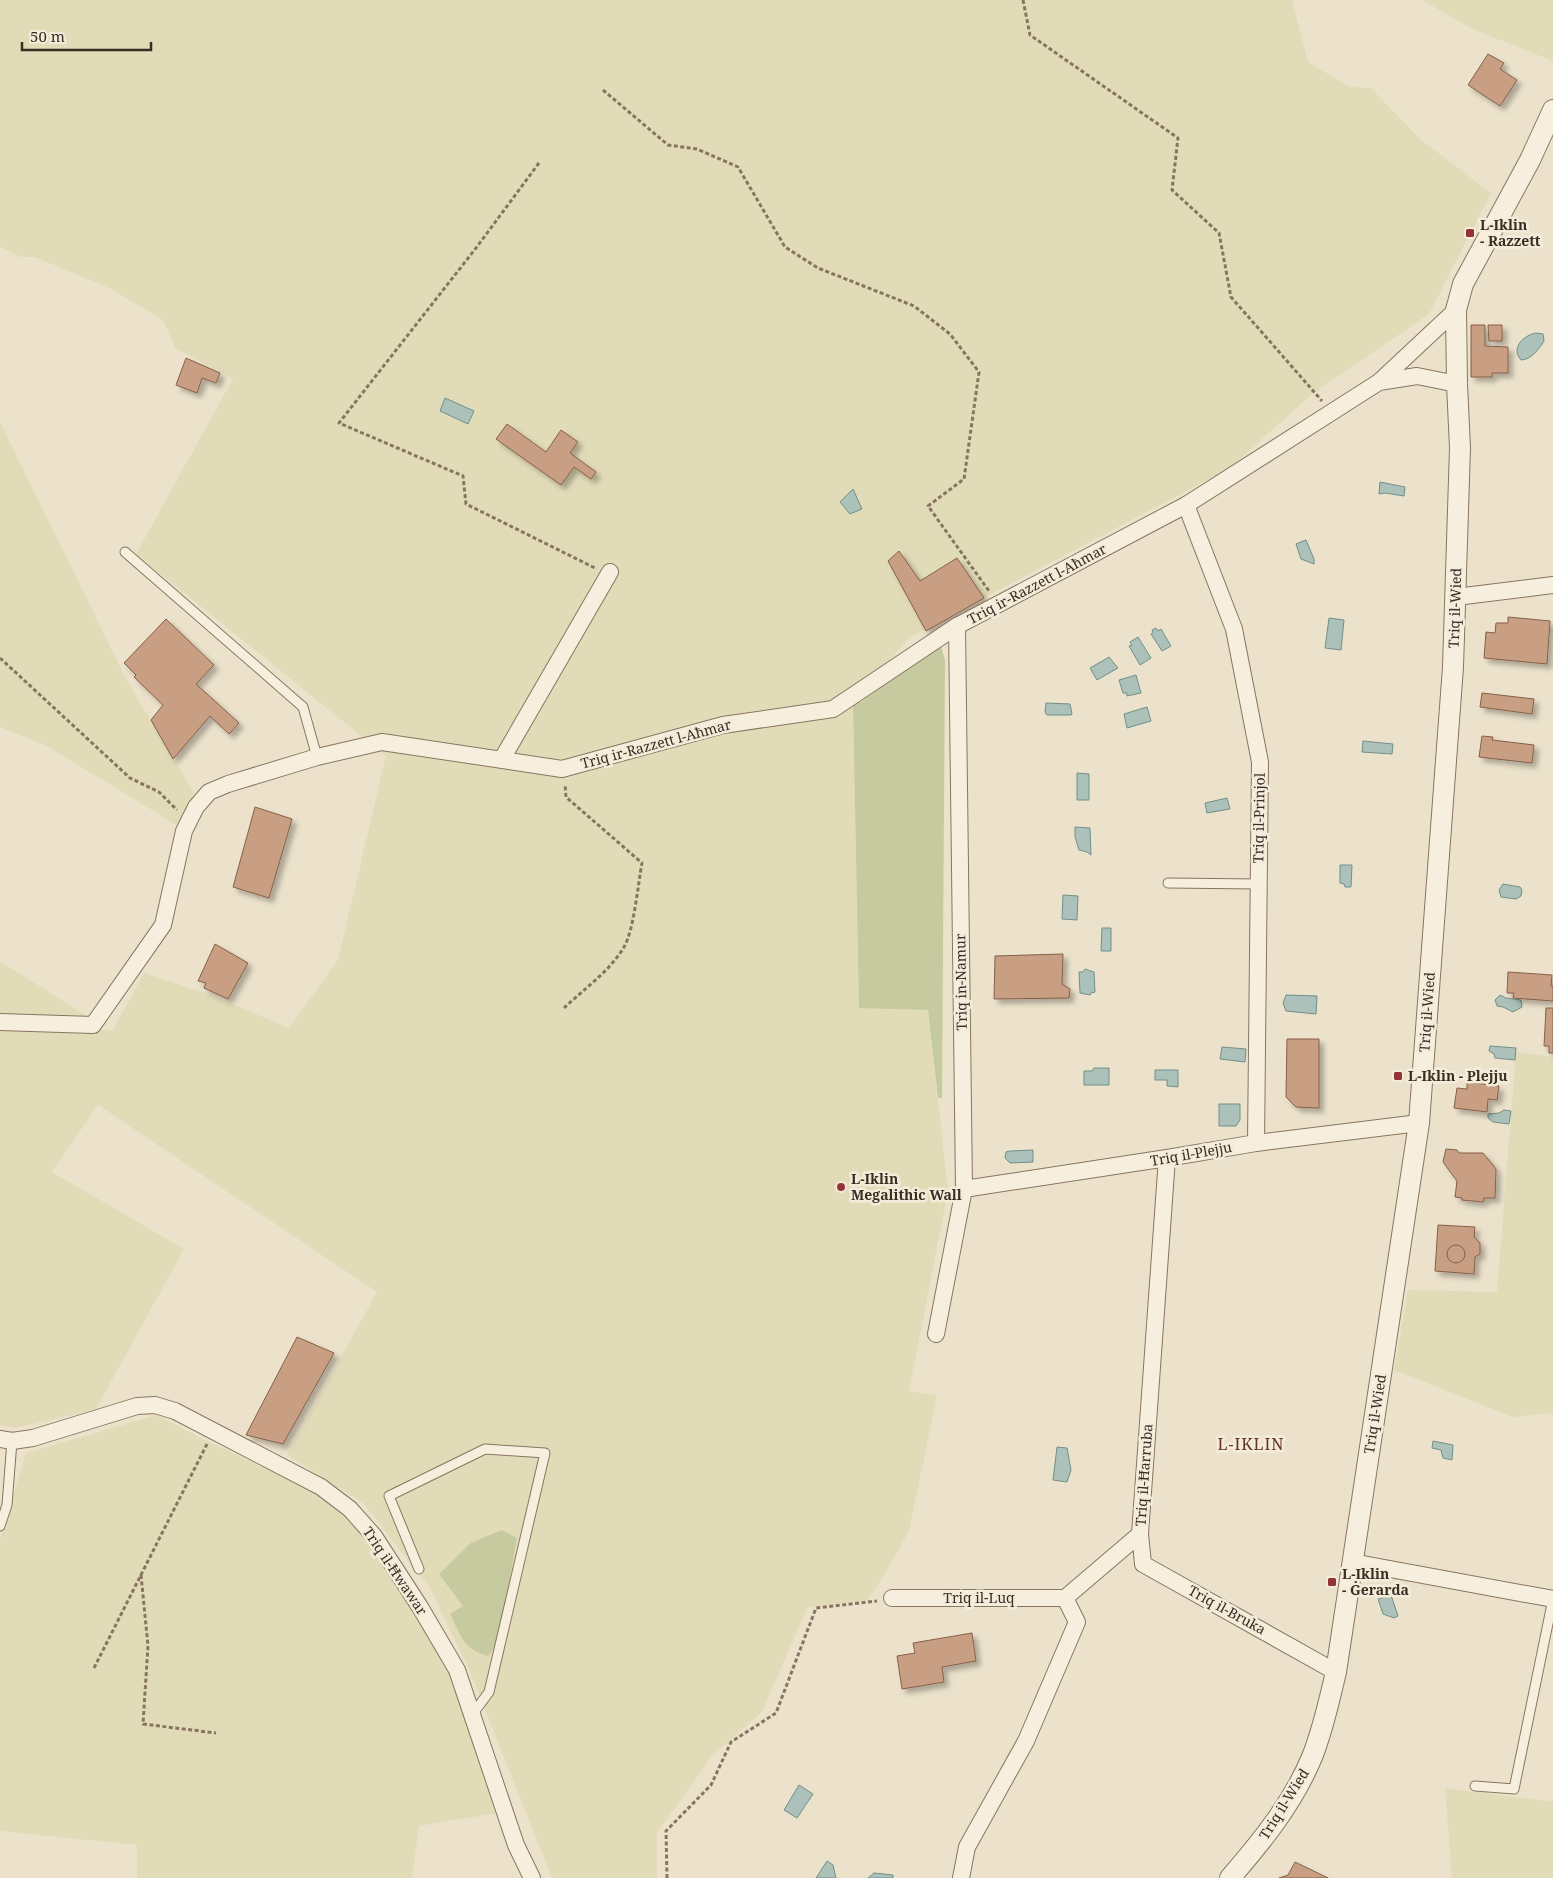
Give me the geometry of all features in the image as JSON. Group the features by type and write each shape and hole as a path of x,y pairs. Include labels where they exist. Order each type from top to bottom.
{"street":[{"name":"Triq il-Wied","path":"1230,1878 1267,1835 1292,1796 1321,1732 1336,1672 1419,1122 1452,677 1456,597 1460,448 1456,384 1456,310 1464,284 1530,160 1553,110"},
{"name":"Triq il-Wied","path":"1530,160 1553,135"},
{"name":"Triq ir-Razzett l-Aħmar","path":"0,1022 93,1024 163,925 184,831 196,807 209,792 228,784 317,757 382,742 562,769 723,725 833,708 957,626 1186,505 1379,382 1456,310"},
{"name":"Triq ir-Razzett l-Aħmar","path":"1379,382 1417,376 1456,384"},
{"name":"Triq il-Prinjol","path":"1186,505 1234,629 1260,762 1256,1142"},
{"path":"502,759 610,572"},
{"path":"1456,597 1553,585"},
{"name":"Triq in-Namur","path":"936,1334 964,1188 957,626"},
{"name":"Triq il-Plejju","path":"964,1188 1167,1158 1256,1142 1419,1122"},
{"name":"Triq il-Ħarruba","path":"1065,1598 1140,1534 1167,1158"},
{"name":"Triq il-Ħwawar","path":"6,1440 33,1438 137,1406 155,1405 175,1411 322,1487 350,1509 374,1536 425,1614 457,1670 516,1845 532,1878"},
{"name":"Triq il-Bruka","path":"1140,1534 1143,1564 1336,1672"},
{"path":"1352,1562 1553,1599"},
{"name":"Triq il-Luq","path":"892,1598 1065,1598"},
{"path":"961,1878 967,1847 1026,1741 1077,1622 1065,1598"}],"lane":[{"path":"125,552 303,707 317,757"},
{"path":"1168,882 1259,884"},
{"path":"0,1526 7,1505 6,1440"},
{"path":"419,1569 389,1496 484,1449 545,1453 489,1692 472,1715"},
{"path":"1475,1786 1514,1789 1553,1599"}],"path":[{"path":"1023,0 1030,35 1178,138 1172,190 1219,233 1231,297 1332,412"},
{"path":"603,90 668,145 696,149 738,167 785,247 818,268 914,306 950,334 979,372 964,479 928,506 998,604"},
{"path":"539,164 470,256 339,423 463,476 466,504 589,566 610,572"},
{"path":"0,658 130,778 159,792 181,813 188,824"},
{"path":"562,769 566,797 642,863 634,913 625,946 613,962 564,1008"},
{"path":"94,1668 213,1432"},
{"path":"141,1574 148,1646 143,1724 216,1733"},
{"path":"667,1878 666,1831 711,1786 731,1742 776,1713 816,1608 866,1604 892,1598"}],"shaded area":[{"path":"0,0 1292,0 1308,62 1349,87 1371,88 1420,139 1491,193 1429,314 1312,394 1230,468 910,637 853,703 859,1007 928,1010 948,1191 909,1391 937,1396 909,1531 883,1577 867,1600 807,1608 762,1712 713,1755 657,1833 657,1878 552,1878 471,1674 430,1588 363,1503 287,1455 377,1292 98,1105 52,1172 184,1249 96,1409 17,1428 0,1425 0,1029 113,1030 144,973 208,994 289,1028 338,960 386,756 136,554 233,379 175,348 163,320 111,289 35,257 21,257 0,247"},
{"path":"1422,0 1553,0 1553,61 1470,28"},
{"path":"0,422 125,677 194,793 178,826 47,746 0,727"},
{"path":"0,961 90,1018 0,1018"},
{"path":"1516,1052 1553,1057 1553,1413 1512,1417 1394,1370 1408,1290 1497,1292"},
{"path":"157,1415 201,1438 333,1500 416,1599 450,1678 498,1813 419,1826 412,1878 137,1878 137,1845 0,1831 0,1539 26,1453"},
{"path":"1445,1788 1553,1802 1553,1878 1452,1878"}],"green space":[{"path":"940,643 945,660 942,1098 938,1098 928,1010 859,1008 853,703 861,702"},
{"path":"502,1530 517,1538 498,1643 488,1656 473,1650 460,1635 450,1614 463,1606 439,1574 471,1543"}],"water":[{"path":"1536,333 1543,334 1544,341 1531,356 1521,360 1517,351 1520,343 1527,336"},
{"path":"445,398 474,411 468,424 440,411"},
{"path":"1380,482 1405,487 1404,496 1379,494"},
{"path":"853,489 862,509 850,514 840,502"},
{"path":"1306,540 1314,559 1314,564 1301,559 1296,544"},
{"path":"1329,618 1344,620 1341,650 1325,648"},
{"path":"1156,628 1158,631 1161,629 1171,646 1162,651 1151,634 1153,633 1152,630"},
{"path":"1138,637 1151,658 1140,665 1129,646 1132,645 1130,642"},
{"path":"1109,657 1118,668 1097,680 1090,668"},
{"path":"1136,675 1141,693 1127,696 1127,693 1123,693 1119,680"},
{"path":"1046,703 1070,704 1072,714 1047,715 1045,712"},
{"path":"1147,707 1151,721 1127,728 1124,714"},
{"path":"1363,741 1393,744 1392,754 1362,752"},
{"path":"1077,773 1089,774 1089,800 1077,800"},
{"path":"1227,798 1230,809 1207,813 1205,803"},
{"path":"1075,827 1090,828 1091,855 1079,850 1075,837"},
{"path":"1340,865 1352,865 1351,887 1345,887 1344,884 1340,883"},
{"path":"1503,884 1520,887 1522,890 1521,896 1516,899 1501,897 1499,890"},
{"path":"1063,895 1078,896 1077,920 1062,919"},
{"path":"1102,928 1111,928 1111,951 1101,951"},
{"path":"1085,969 1094,972 1095,992 1090,995 1080,993 1079,972 1083,972"},
{"path":"1286,995 1317,996 1316,1014 1286,1011 1283,1003"},
{"path":"1500,995 1506,998 1521,1000 1522,1007 1513,1012 1497,1006 1495,1000"},
{"path":"1490,1046 1516,1048 1515,1060 1495,1058 1494,1054 1489,1051"},
{"path":"1222,1047 1246,1049 1245,1062 1220,1059"},
{"path":"1094,1068 1109,1068 1109,1085 1084,1085 1084,1071 1092,1071"},
{"path":"1155,1070 1178,1070 1178,1087 1167,1086 1167,1080 1155,1080"},
{"path":"1219,1104 1240,1104 1240,1120 1236,1126 1219,1126"},
{"path":"1504,1110 1511,1111 1509,1124 1493,1122 1488,1118 1488,1114 1499,1113"},
{"path":"1033,1150 1033,1162 1010,1163 1005,1158 1006,1152"},
{"path":"1433,1441 1453,1445 1452,1460 1443,1458 1441,1450 1432,1448"},
{"path":"1057,1447 1067,1448 1071,1470 1067,1482 1053,1480"},
{"path":"1391,1595 1398,1616 1394,1618 1383,1614 1378,1599"},
{"path":"799,1785 813,1794 797,1818 784,1810"},
{"path":"827,1861 833,1865 836,1878 816,1878"},
{"path":"874,1873 893,1875 893,1878 868,1878"}],"building":[{"path":"1488,54 1504,63 1500,69 1517,80 1500,106 1468,85"},
{"path":"1471,325 1485,325 1485,346 1508,347 1508,373 1492,373 1492,377 1471,377"},
{"path":"1488,325 1502,325 1502,341 1489,341"},
{"path":"186,358 220,373 216,383 202,378 197,393 176,385"},
{"path":"507,424 546,452 561,430 578,442 570,453 596,472 591,479 574,467 561,485 496,439"},
{"path":"899,551 920,581 957,558 984,598 926,631 888,561"},
{"path":"1508,617 1550,621 1547,664 1484,658 1486,632 1495,633 1496,623 1508,623"},
{"path":"166,619 214,665 196,684 239,723 229,734 210,716 173,759 151,720 163,705 134,677 136,675 124,663"},
{"path":"1482,693 1534,699 1532,714 1480,707"},
{"path":"1482,736 1493,737 1492,740 1534,745 1532,763 1479,757"},
{"path":"255,807 292,819 269,898 233,887"},
{"path":"215,944 248,963 228,999 204,988 206,983 198,981"},
{"path":"1063,954 1062,984 1070,989 1069,998 994,999 995,956"},
{"path":"1508,972 1552,975 1553,1001 1513,998 1514,993 1507,993"},
{"path":"1546,1008 1553,1008 1553,1053 1549,1053 1549,1046 1544,1046"},
{"path":"1287,1039 1319,1039 1319,1108 1296,1107 1286,1097"},
{"path":"1467,1082 1499,1086 1497,1100 1488,1099 1487,1112 1454,1108 1457,1088 1467,1089"},
{"path":"1446,1149 1457,1150 1459,1153 1483,1153 1496,1169 1495,1198 1484,1198 1483,1202 1462,1200 1462,1198 1455,1197 1457,1181 1443,1162"},
{"path":"1438,1225 1475,1227 1474,1237 1480,1243 1480,1254 1475,1257 1474,1274 1435,1271"},
{"path":"1456,1245 1462,1248 1465,1254 1462,1260 1456,1263 1450,1260 1447,1254 1450,1248"},
{"path":"297,1337 334,1353 283,1444 246,1435"},
{"path":"972,1633 976,1661 942,1667 944,1682 902,1689 897,1656 915,1653 913,1643"},
{"path":"1295,1862 1328,1878 1279,1878 1288,1875"}],"place":[{"name":"L-Iklin - Razzett","path":"1470,233"},
{"name":"L-Iklin - Plejju","path":"1398,1076"},
{"name":"L-Iklin Megalithic Wall","path":"841,1187"},
{"name":"L-Iklin - Ġerarda","path":"1332,1582"}],"district":[{"name":"L-IKLIN","path":"1251,1444"}]}
